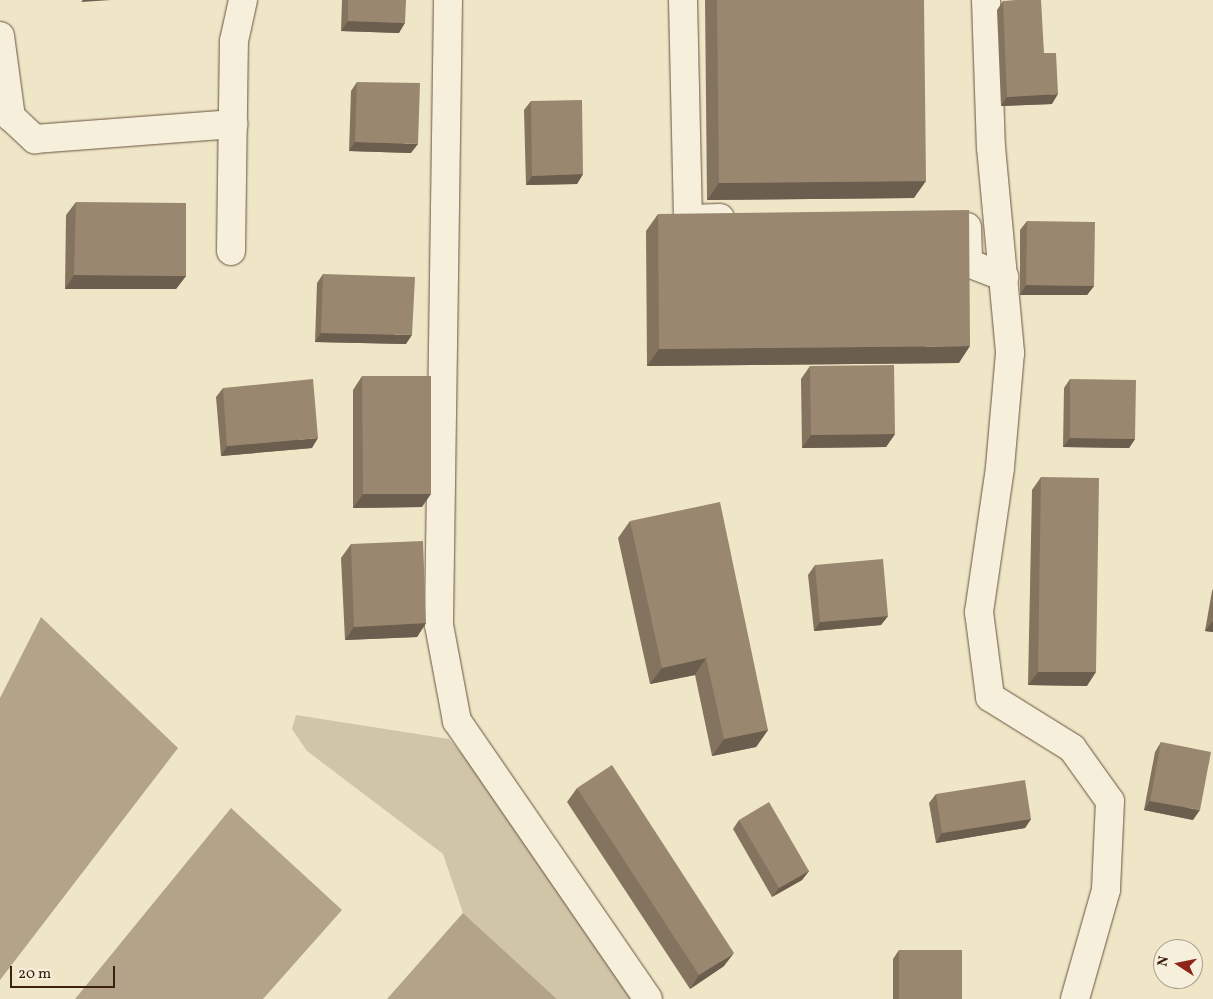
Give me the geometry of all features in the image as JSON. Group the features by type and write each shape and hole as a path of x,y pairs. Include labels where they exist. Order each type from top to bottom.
{"street":[{"path":"231,251 234,41 243,0"},
{"path":"448,0 439,624 457,721 648,999"},
{"path":"683,0 688,219 748,218"},
{"path":"986,0 991,148 1010,353 1000,468 979,612 990,697 1072,748 1110,801 1106,890 1075,999"},
{"path":"0,36 11,118 35,139 233,124"},
{"path":"947,214 967,214 968,263 1004,277"}],"shaded area":[{"path":"41,617 178,748 0,980 0,698"},
{"path":"296,715 449,739 508,807 640,999 557,999 463,913 443,854 307,751 292,729"},
{"path":"231,808 342,910 263,999 75,999"},
{"path":"463,913 557,999 387,999"}],"building":[{"path":"348,0 406,0 405,23 348,21"},
{"path":"717,0 924,0 926,181 719,183"},
{"path":"1041,0 1044,53 1056,53 1058,94 1007,97 1003,1"},
{"path":"357,82 420,83 418,144 355,142"},
{"path":"582,100 583,174 532,176 531,101"},
{"path":"76,202 186,203 186,276 74,275"},
{"path":"969,210 970,346 659,349 658,214"},
{"path":"1027,221 1095,222 1094,286 1026,285"},
{"path":"323,274 415,277 412,335 321,333"},
{"path":"894,365 895,434 811,435 810,366"},
{"path":"362,376 431,376 431,494 363,494"},
{"path":"313,379 318,438 227,446 223,388"},
{"path":"1070,379 1136,380 1135,439 1070,438"},
{"path":"1041,477 1099,478 1096,672 1038,672"},
{"path":"720,502 768,730 724,739 706,658 662,668 630,521"},
{"path":"423,541 426,623 354,627 351,544"},
{"path":"883,559 888,616 820,622 815,565"},
{"path":"1161,742 1211,752 1200,810 1150,801"},
{"path":"612,765 734,953 699,975 577,788"},
{"path":"1025,780 1031,819 942,833 936,794"},
{"path":"769,802 809,871 779,888 739,820"},
{"path":"899,950 962,950 962,999 899,999"}]}
